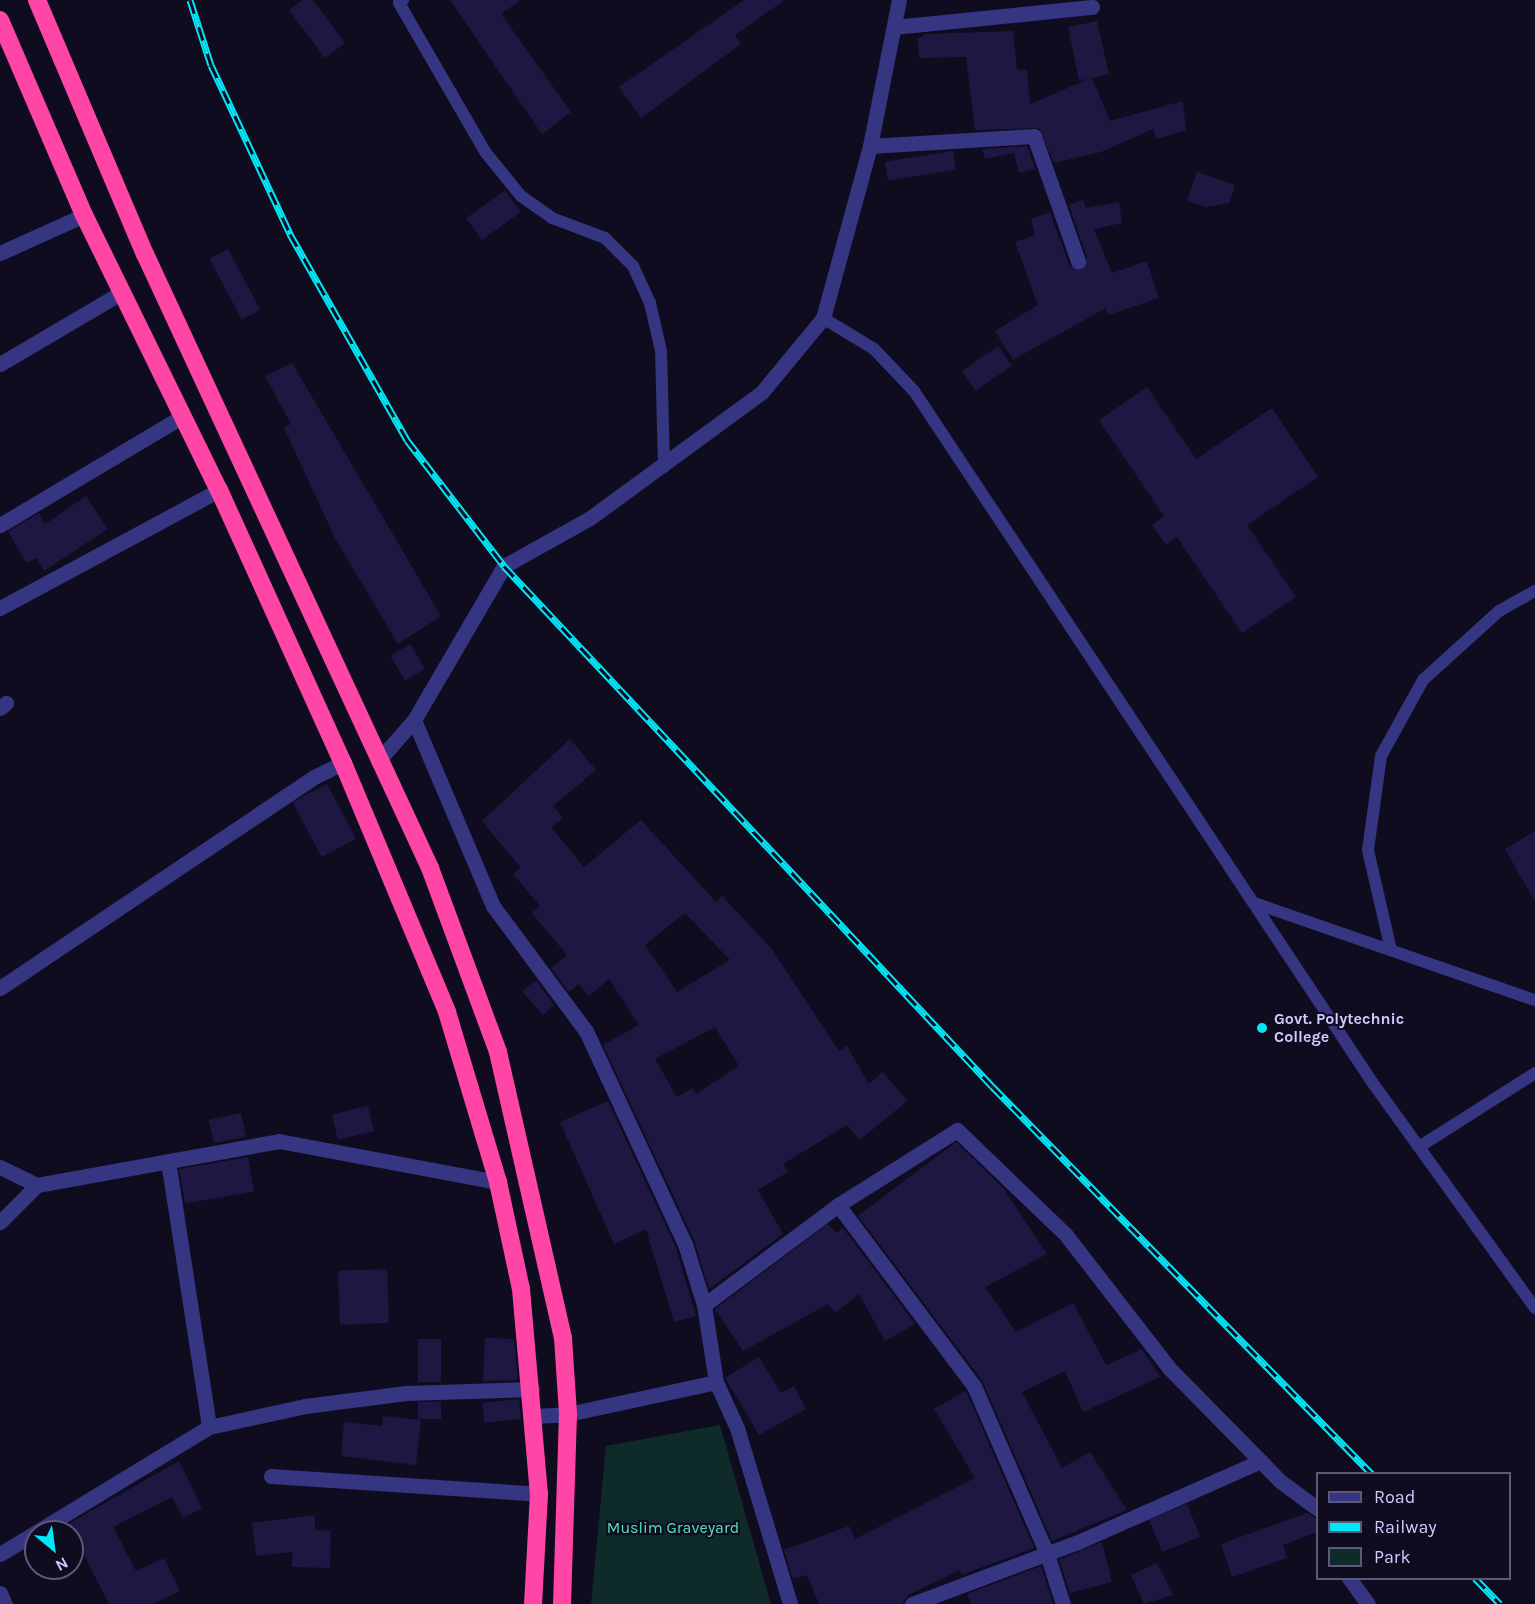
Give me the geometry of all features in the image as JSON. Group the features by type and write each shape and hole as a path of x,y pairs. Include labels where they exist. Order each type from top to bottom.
{"highway":[{"path":"37,0 145,254 378,761 430,868 498,1052 563,1338 568,1414 562,1604"},
{"path":"0,20 5,51 219,490 343,763 447,1012 498,1182 521,1289 532,1389 539,1494 533,1604"}],"street":[{"path":"378,761 414,720 504,566 590,518 664,467 762,392 823,318 870,146 899,0"},
{"path":"894,27 1092,7"},
{"path":"870,146 1035,136 1078,261"},
{"path":"0,253 84,214"},
{"path":"0,364 122,292"},
{"path":"0,525 183,416"},
{"path":"0,608 219,490"},
{"path":"414,720 493,906 586,1031 685,1244 704,1305 716,1382 737,1428 790,1604"},
{"path":"0,988 314,777 343,763"},
{"path":"704,1305 838,1204 957,1130 1066,1235 1169,1368 1261,1461 1316,1508"},
{"path":"0,1222 37,1185 279,1141 498,1182"},
{"path":"168,1161 209,1427"},
{"path":"0,1167 37,1185"},
{"path":"838,1204 974,1386 1047,1554 1063,1604"},
{"path":"534,1416 568,1414 716,1382"},
{"path":"0,1554 209,1427 305,1406 406,1393 532,1389"},
{"path":"912,1604 1047,1554 1261,1461"},
{"path":"271,1476 539,1494"},
{"path":"1350,1580 1368,1604"},
{"path":"0,1593 5,1604"}],"lane":[{"path":"403,0 399,3 486,153 521,196 552,218 604,238 633,266 650,303 662,351 664,467"},
{"path":"823,318 874,350 914,391 1419,1147 1535,1308"},
{"path":"1390,950 1368,850 1381,756 1423,680 1499,611 1535,591"},
{"path":"1257,904 1535,1000"},
{"path":"1419,1147 1535,1072"}],"green space":[{"name":"Muslim Graveyard","path":"720,1425 771,1604 591,1604 606,1446"}],"building":[{"path":"303,0 313,0 345,43 325,58 289,10"},
{"path":"450,0 521,0 501,14 571,112 542,134"},
{"path":"744,0 785,0 735,35 741,44 641,118 619,87"},
{"path":"1097,21 1109,74 1092,78 1110,121 1183,101 1186,130 1156,139 1153,129 1101,152 1054,163 1039,128 975,130 966,57 919,58 918,39 925,34 1013,31 1017,70 1027,69 1030,104 1091,78 1079,81 1068,27"},
{"path":"1027,146 1035,169 1019,173 1014,153 985,159 982,149"},
{"path":"953,151 956,170 888,181 885,162"},
{"path":"1197,172 1235,185 1229,203 1206,207 1187,201"},
{"path":"505,190 521,212 482,240 466,218"},
{"path":"1083,200 1086,208 1119,202 1122,223 1094,229 1112,273 1147,261 1159,298 1108,315 1106,308 1013,360 995,331 1038,305 1015,242 1035,235 1031,219 1050,212 1069,265 1082,270 1087,258 1069,205"},
{"path":"228,249 260,310 242,320 209,259"},
{"path":"998,346 1012,366 976,391 962,371"},
{"path":"292,363 441,616 398,644 335,538 284,428 291,424 265,376"},
{"path":"1147,387 1196,459 1272,408 1318,477 1247,525 1296,597 1242,633 1177,537 1166,545 1152,525 1164,516 1099,420"},
{"path":"86,496 108,529 44,571 36,558 26,563 8,531 39,513 45,524"},
{"path":"410,644 425,669 405,681 390,656"},
{"path":"570,739 596,770 553,806 563,818 551,827 584,867 641,820 716,902 722,896 771,948 839,1051 847,1046 869,1084 883,1072 907,1101 860,1140 847,1125 783,1164 788,1172 758,1190 783,1234 709,1289 694,1240 603,1045 639,1025 609,979 589,996 579,984 569,992 551,968 567,955 532,913 540,906 513,874 521,868 482,821","holes":["685,913 730,960 677,992 645,945","715,1027 739,1066 696,1094 692,1088 677,1097 655,1059"]},
{"path":"327,784 356,839 322,857 293,802"},
{"path":"1535,831 1535,902 1505,849"},
{"path":"536,980 554,1005 543,1015 522,991"},
{"path":"608,1101 676,1248 696,1316 674,1322 646,1229 614,1244 560,1122"},
{"path":"368,1106 374,1131 338,1140 332,1114"},
{"path":"241,1113 246,1136 214,1143 209,1120"},
{"path":"956,1142 1004,1189 1047,1254 985,1287 1016,1332 1073,1303 1106,1365 1142,1349 1160,1377 1083,1412 1065,1371 1022,1392 1062,1468 1090,1452 1127,1510 1052,1541 982,1380 858,1216"},
{"path":"248,1157 254,1191 185,1204 179,1169"},
{"path":"828,1224 836,1233 843,1228 915,1324 885,1341 859,1294 835,1313 828,1304 743,1351 715,1309"},
{"path":"387,1269 389,1323 340,1325 338,1271"},
{"path":"485,1338 514,1339 518,1380 483,1381"},
{"path":"418,1339 441,1339 441,1382 418,1382"},
{"path":"759,1357 781,1393 794,1386 806,1409 759,1435 725,1378"},
{"path":"966,1391 1034,1548 961,1575 960,1570 908,1595 902,1604 819,1604 807,1575 793,1579 784,1550 849,1526 855,1539 975,1478 934,1409"},
{"path":"519,1399 521,1419 484,1423 482,1403"},
{"path":"418,1402 441,1402 441,1419 418,1419"},
{"path":"383,1416 421,1420 416,1465 341,1456 344,1422 382,1426"},
{"path":"179,1461 202,1508 183,1518 172,1497 113,1527 136,1571 164,1558 180,1591 153,1604 109,1604 84,1555 84,1520 75,1520"},
{"path":"1187,1504 1200,1536 1162,1552 1149,1519"},
{"path":"1307,1513 1316,1518 1316,1532 1283,1545 1287,1558 1232,1577 1221,1544"},
{"path":"315,1515 315,1530 331,1531 330,1568 292,1567 293,1552 256,1556 252,1523"},
{"path":"1102,1542 1112,1582 1070,1593 1059,1560"},
{"path":"1157,1563 1173,1595 1144,1604 1131,1575"},
{"path":"1041,1566 1053,1604 971,1604 967,1594"}],"railway":[{"path":"190,0 211,65 290,234 407,440 504,566 992,1086 1370,1472"},
{"path":"1477,1580 1500,1604"}],"place":[{"name":"Govt. Polytechnic College","path":"1262,1028"}]}
